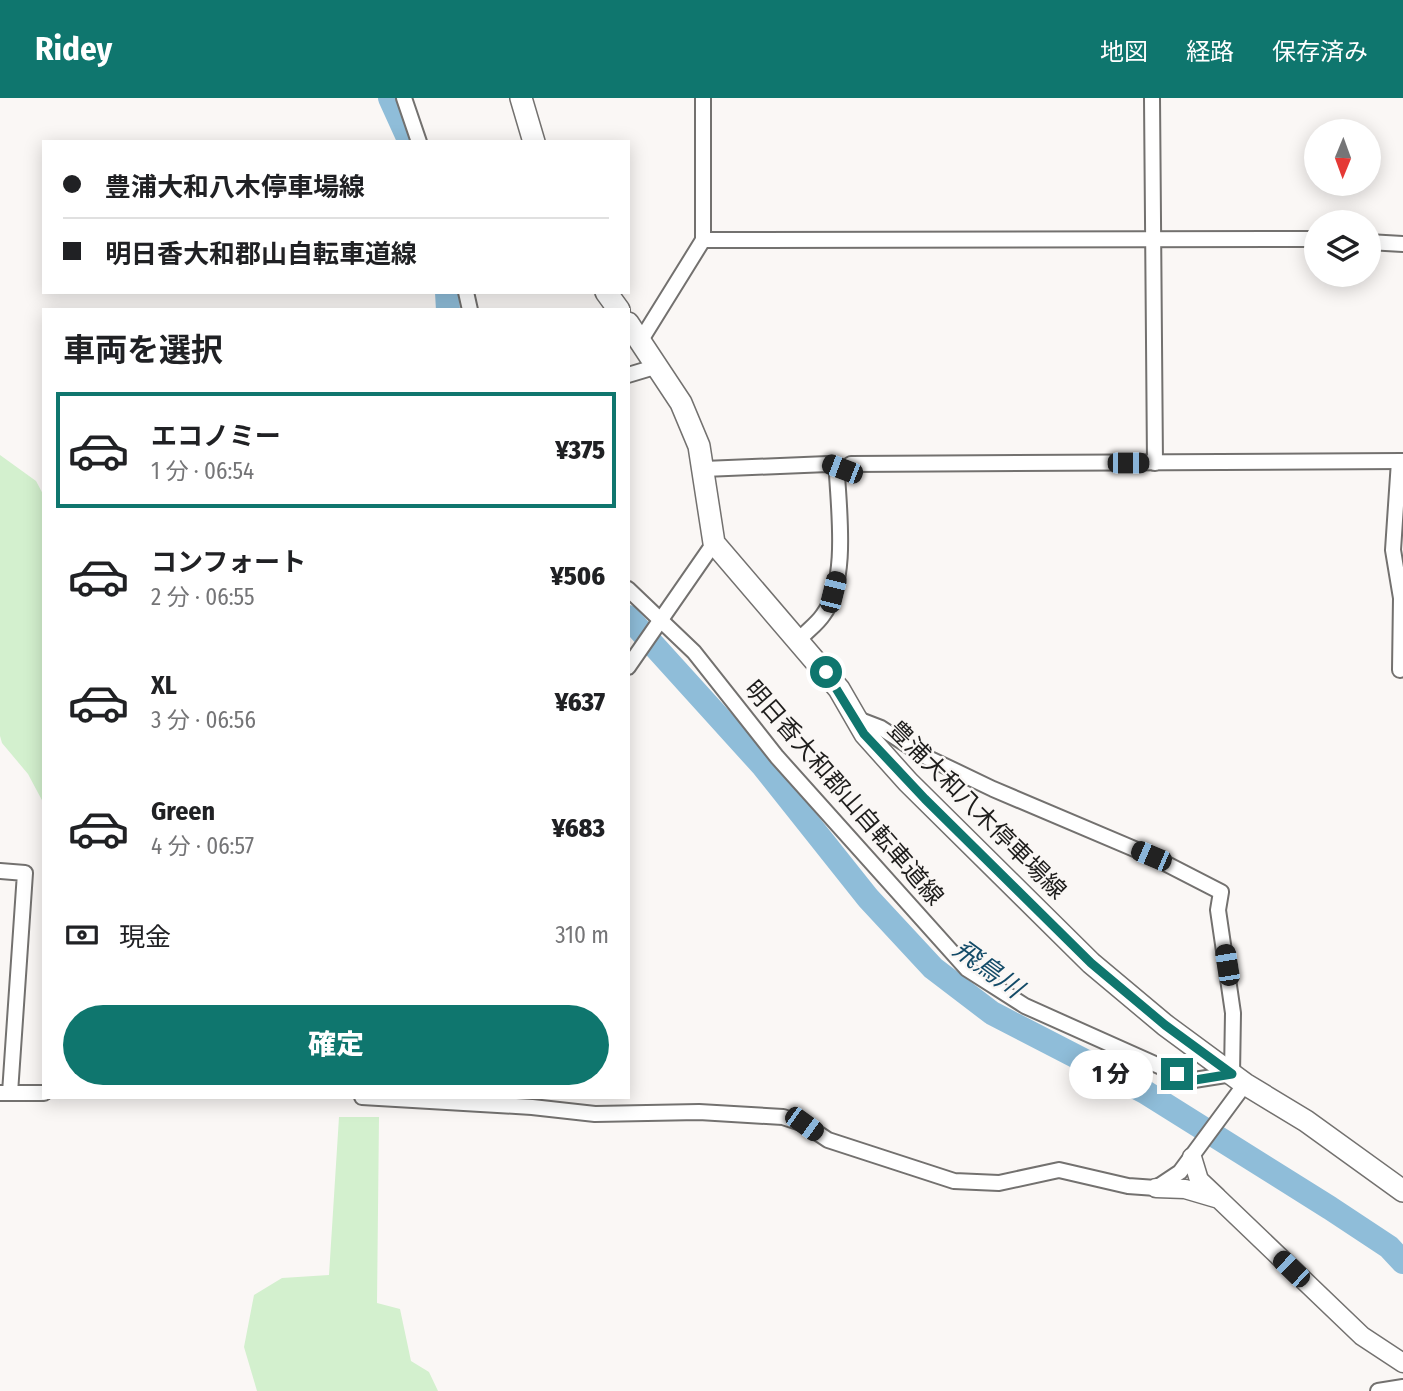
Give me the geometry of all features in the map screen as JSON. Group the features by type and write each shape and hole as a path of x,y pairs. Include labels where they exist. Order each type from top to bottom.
{"main road":[{"path":"521,98 533,140"},
{"path":"634,331 681,403 699,446 714,543"},
{"name":"豊浦大和八木停車場線","path":"714,543 800,639 839,689 864,734 908,782 1091,963 1238,1084 1306,1121 1403,1191"}],"street":[{"path":"404,98 418,140"},
{"path":"634,331 703,240 703,98"},
{"path":"1152,98 1155,463"},
{"path":"703,240 1304,239"},
{"path":"1381,243 1403,244"},
{"path":"630,374 658,366"},
{"path":"800,639 824,615 836,581 839,537 837,474 851,464 1401,461 1393,550 1401,598 1400,670"},
{"path":"704,469 828,464 842,469"},
{"path":"630,664 714,543"},
{"name":"明日香大和郡山自転車道線","path":"630,591 657,624 694,652 777,757 967,969 1025,1006 1177,1074 1195,1080 1238,1084"},
{"path":"855,718 881,728 924,756 970,778 1151,856 1221,892 1218,910 1233,1013 1238,1084 1180,1172 1156,1188"},
{"path":"0,871 25,873 5,1093 42,1093"},
{"path":"396,1099 532,1107 583,1113 722,1112 783,1117 804,1124 828,1140 954,1181 999,1184 1059,1170 1128,1186 1185,1189 1219,1199"},
{"path":"583,1099 583,1113"},
{"path":"1195,1152 1199,1180 1362,1336 1403,1363"},
{"path":"1378,1391 1403,1387"}],"green space":[{"path":"0,455 36,481 42,492 42,800 28,774 2,743"},
{"path":"339,1117 379,1117 377,1303 400,1309 411,1361 429,1372 438,1391 257,1391 244,1347 254,1295 282,1278 329,1275"}],"waterway":[{"name":"飛鳥川","path":"390,98 409,140"},
{"name":"飛鳥川","path":"447,294 448,308"},
{"name":"飛鳥川","path":"630,619 763,766 868,898 933,968 992,1013 1145,1092 1330,1208 1389,1247 1403,1262"}],"route":[{"path":"826,672 839,689 864,734 925,799 1091,963 1165,1025 1232,1074 1195,1080 1177,1074"}]}
